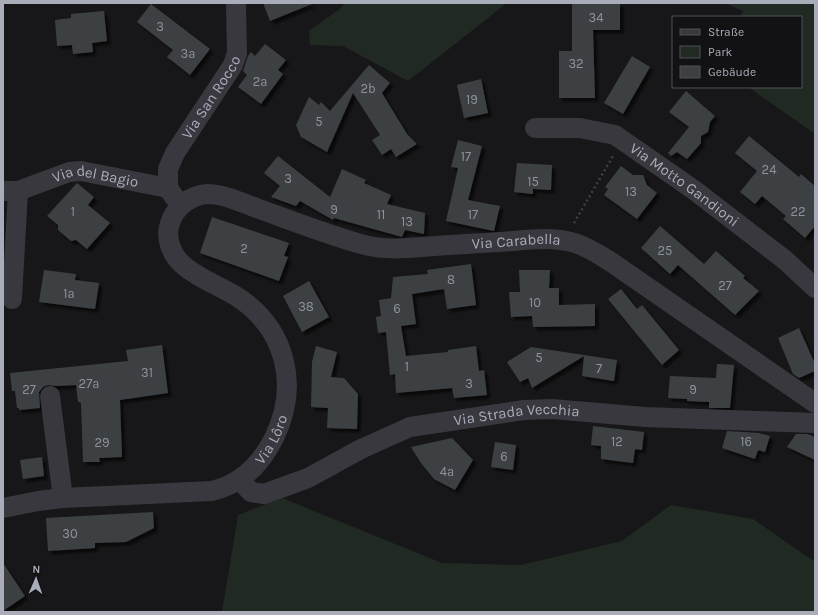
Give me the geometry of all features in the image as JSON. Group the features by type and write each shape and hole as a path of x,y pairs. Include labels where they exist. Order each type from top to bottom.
{"street":[{"name":"Via San Rocco","path":"168,188 168,169 175,153 233,65 237,53 236,3"},
{"name":"Via Motto Gandioni","path":"535,128 580,128 615,135 694,190 785,260 815,288"},
{"name":"Via del Bagio","path":"10,191 69,172 168,188"},
{"path":"168,188 180,206"},
{"path":"10,191 12,299"},
{"name":"Via Carabella","path":"180,206 188,200 198,196 213,195 347,239 384,248 541,239 564,240 583,246 611,262 815,403"},
{"name":"Via Lôro","path":"3,508 63,498 212,491 224,488 240,480 258,464 271,444 278,429 286,399 287,370 280,344 273,332 255,311 226,289 194,273 176,258 171,248 168,233 173,216 180,206"},
{"path":"50,396 63,498"},
{"name":"Via Strada Vecchia","path":"240,480 251,492 264,494 308,478 360,448 410,427 446,420 524,410 552,409 646,417 815,423"}],"path":[{"path":"564,240 622,140"}],"green space":[{"path":"344,3 507,3 408,81 343,46 310,45 309,31 341,8"},
{"path":"725,3 815,3 815,134 749,88 802,88 802,16 740,16 743,11"},
{"path":"282,498 442,563 521,565 622,541 671,505 753,519 815,562 815,612 222,612 238,515"}],"building":[{"path":"263,3 312,3 312,4 270,21"},
{"path":"572,3 620,3 620,30 593,30 595,98 559,98 559,51 572,51"},
{"path":"151,4 210,49 190,75 167,57 173,50 137,22"},
{"path":"104,11 107,41 92,43 93,52 73,54 72,45 57,46 55,20 71,18 71,14"},
{"path":"265,44 286,60 278,70 283,74 261,104 238,87 247,75 243,71 248,56 251,52 255,56"},
{"path":"632,56 650,67 623,114 604,103"},
{"path":"369,65 390,83 382,93 407,134 417,144 396,157 391,149 382,155 372,140 380,135 353,93 327,152 301,137 296,125 309,97 319,105 321,102 330,111"},
{"path":"481,79 488,113 464,118 457,85"},
{"path":"686,91 715,116 710,122 708,132 701,136 701,143 687,159 677,152 671,156 668,153 689,127 669,112"},
{"path":"749,136 799,177 801,174 815,186 815,226 805,238 783,219 786,216 762,196 755,204 740,192 757,171 735,153"},
{"path":"458,140 482,146 468,200 500,206 494,231 446,221 458,168 451,167"},
{"path":"278,156 330,197 342,169 366,180 364,183 391,195 387,204 425,213 424,234 405,230 402,237 334,218 333,220 300,201 296,206 271,197 280,186 264,173"},
{"path":"517,163 552,165 551,190 533,189 533,194 514,192"},
{"path":"621,166 633,175 643,175 647,185 657,193 637,219 604,195 608,189 605,187"},
{"path":"77,183 94,197 88,205 110,223 87,249 76,240 71,241 58,230 58,225 47,216"},
{"path":"212,217 289,243 284,256 288,257 279,281 200,253"},
{"path":"660,226 704,264 716,251 745,276 743,278 759,291 735,315 678,265 670,274 641,248"},
{"path":"471,264 476,305 447,309 444,289 412,294 416,324 401,326 406,356 448,352 448,350 476,346 479,371 484,370 487,395 454,398 452,388 396,393 395,374 390,375 386,332 378,333 376,317 381,316 379,300 391,298 393,277 428,274 427,270"},
{"path":"44,270 76,274 75,280 99,283 95,309 39,302"},
{"path":"519,270 550,270 549,288 559,288 559,305 595,304 595,326 533,327 532,316 511,317 509,292 520,292"},
{"path":"309,281 329,317 302,332 283,296"},
{"path":"621,289 637,309 642,305 679,350 662,365 608,299"},
{"path":"799,328 815,364 815,371 799,378 793,374 778,338"},
{"path":"162,345 168,393 120,400 122,457 99,458 100,462 83,462 81,404 78,402 76,385 48,385 43,387 39,392 40,408 19,410 19,408 17,408 15,391 12,391 10,373 128,361 126,350"},
{"path":"316,346 337,352 331,377 344,378 358,394 357,429 327,428 328,408 311,407 312,362"},
{"path":"531,347 617,360 614,381 582,376 584,356 532,388 528,378 520,382 507,362"},
{"path":"717,364 734,365 730,408 709,408 709,402 668,398 670,376 716,378"},
{"path":"593,426 644,432 642,450 635,449 633,463 601,459 601,446 591,445"},
{"path":"727,431 759,433 770,436 765,452 758,450 755,459 722,448"},
{"path":"796,434 807,434 815,437 815,460 787,447"},
{"path":"452,438 473,460 455,490 434,479 421,463 411,447"},
{"path":"495,442 516,445 513,470 491,467"},
{"path":"42,457 44,476 23,479 20,460"},
{"path":"153,512 154,528 126,542 95,543 95,548 48,551 46,518"},
{"path":"3,563 25,596 3,611"}]}
